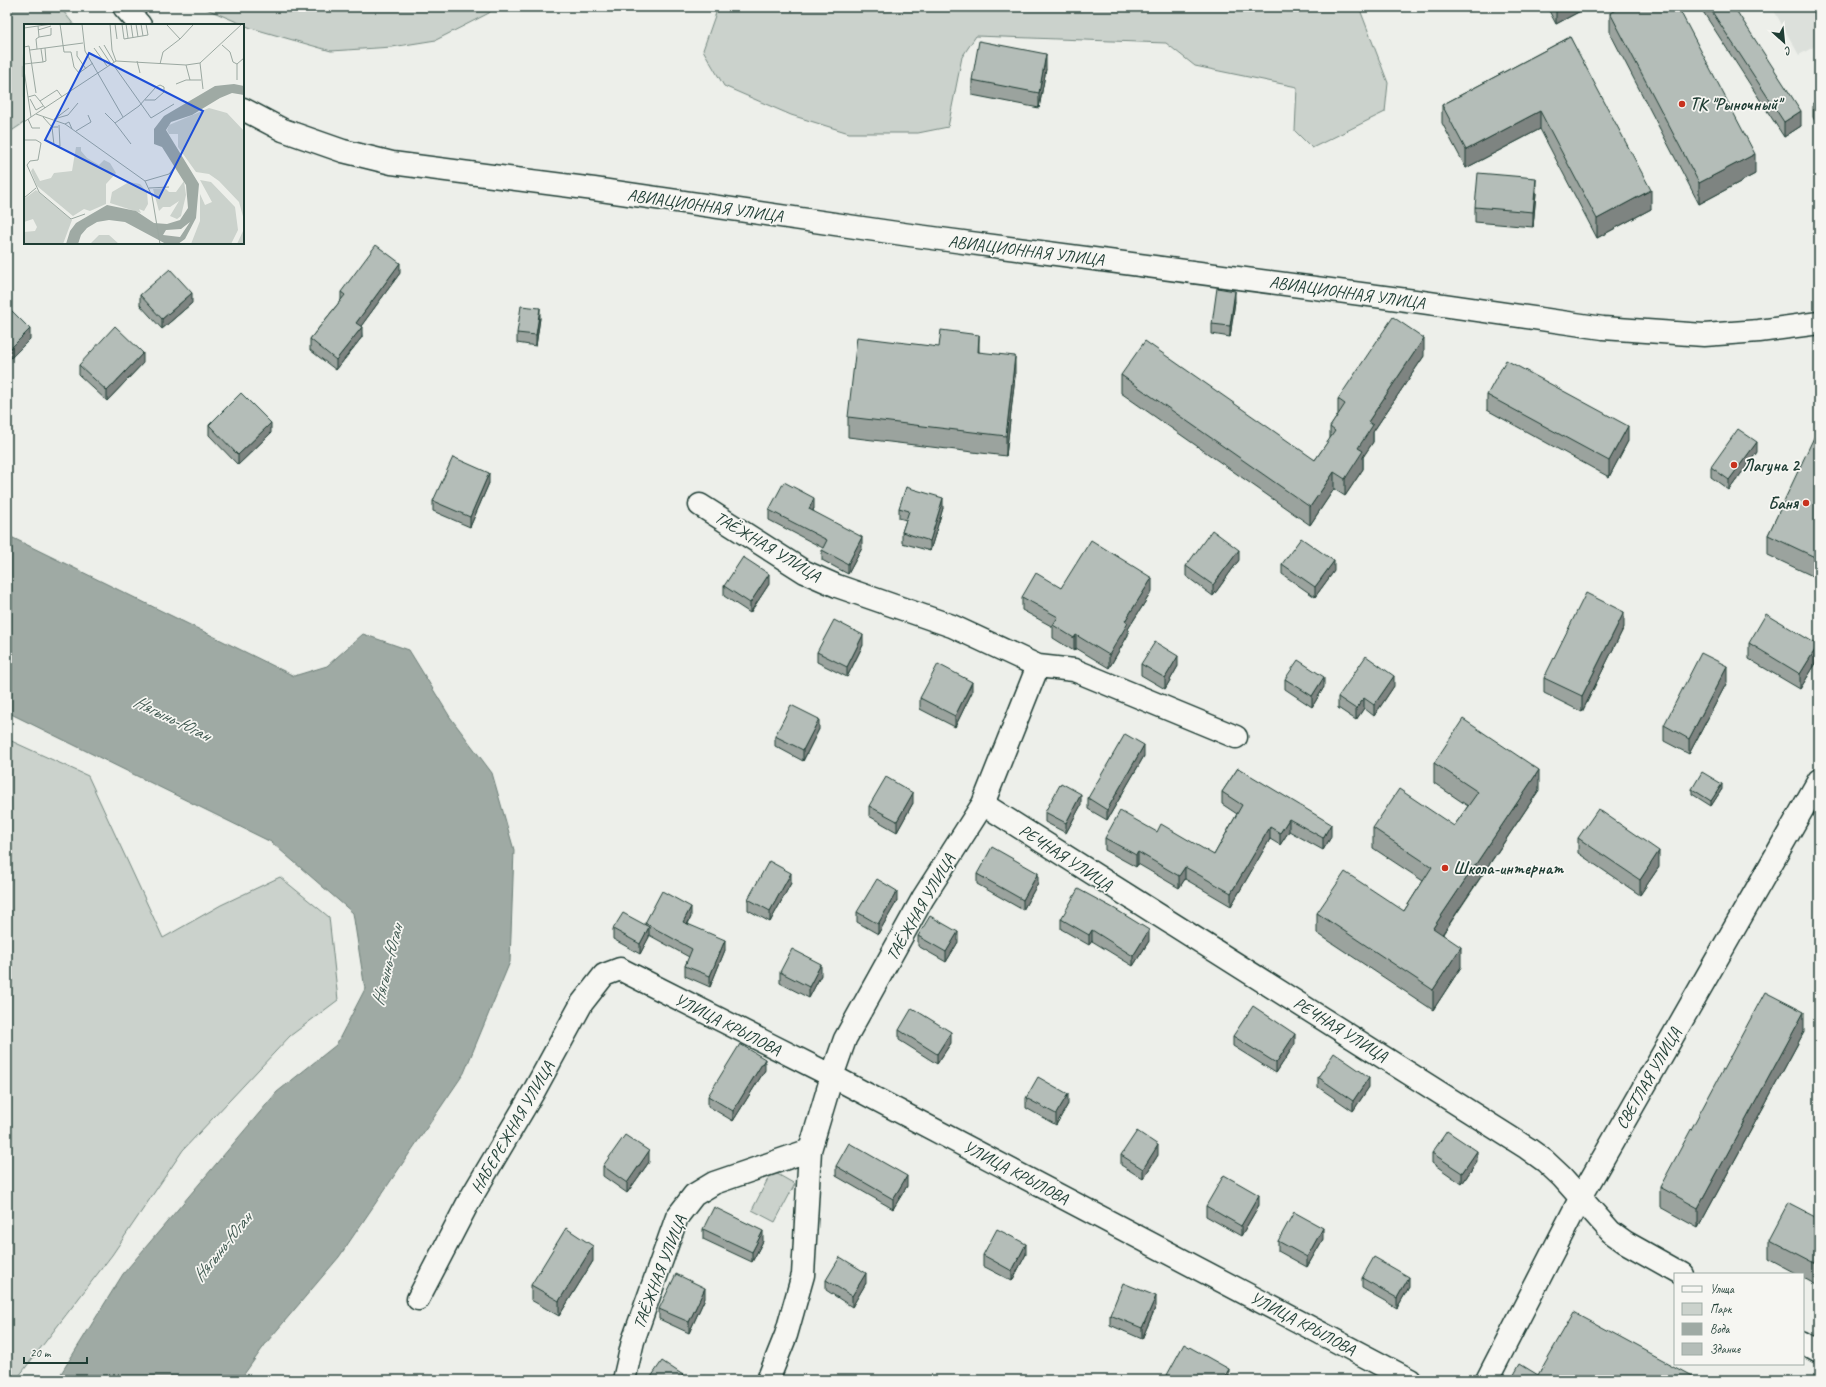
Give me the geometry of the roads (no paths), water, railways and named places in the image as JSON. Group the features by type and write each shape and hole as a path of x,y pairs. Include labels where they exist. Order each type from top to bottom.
{"street":[{"path":"124,7 139,24"},
{"name":"АВИАЦИОННАЯ УЛИЦА","path":"244,109 283,130 343,151 392,163 594,189 910,235 1414,301 1603,328 1704,334 1759,331 1819,323"},
{"name":"ТАЁЖНАЯ УЛИЦА","path":"700,505 805,572 844,588 952,626 1038,666 1074,670 1236,738"},
{"name":"ТАЁЖНАЯ УЛИЦА","path":"768,1380 786,1335 803,1275 810,1150 832,1076 845,1039 923,898 983,804 1038,666"},
{"name":"СВЕТЛАЯ УЛИЦА","path":"1486,1380 1581,1196 1819,780"},
{"name":"РЕЧНАЯ УЛИЦА","path":"983,804 1161,918 1279,990 1527,1148 1545,1161 1581,1196 1616,1235 1680,1273"},
{"name":"УЛИЦА КРЫЛОВА","path":"620,969 832,1076 1410,1380"},
{"name":"НАБЕРЕЖНАЯ УЛИЦА","path":"418,1299 469,1201 534,1091 582,1003 604,975 620,969"},
{"name":"ТАЁЖНАЯ УЛИЦА","path":"624,1380 633,1341 677,1217 694,1195 714,1183 810,1150"},
{"path":"1804,1344 1819,1352"}],"water":[{"name":"Нягынь-Юган","path":"7,535 294,676 327,666 363,634 409,650 450,717 492,773 514,850 510,962 464,1073 339,1257 267,1342 240,1380 57,1380 123,1274 277,1092 336,1045 365,989 353,913 271,842 7,712"}],"place":[{"name":"ТК \"Рыночный\"","path":"1682,104"},
{"name":"Лагуна 2","path":"1734,465"},
{"name":"Баня","path":"1806,503"},
{"name":"Школа-интернат","path":"1445,868"}]}
